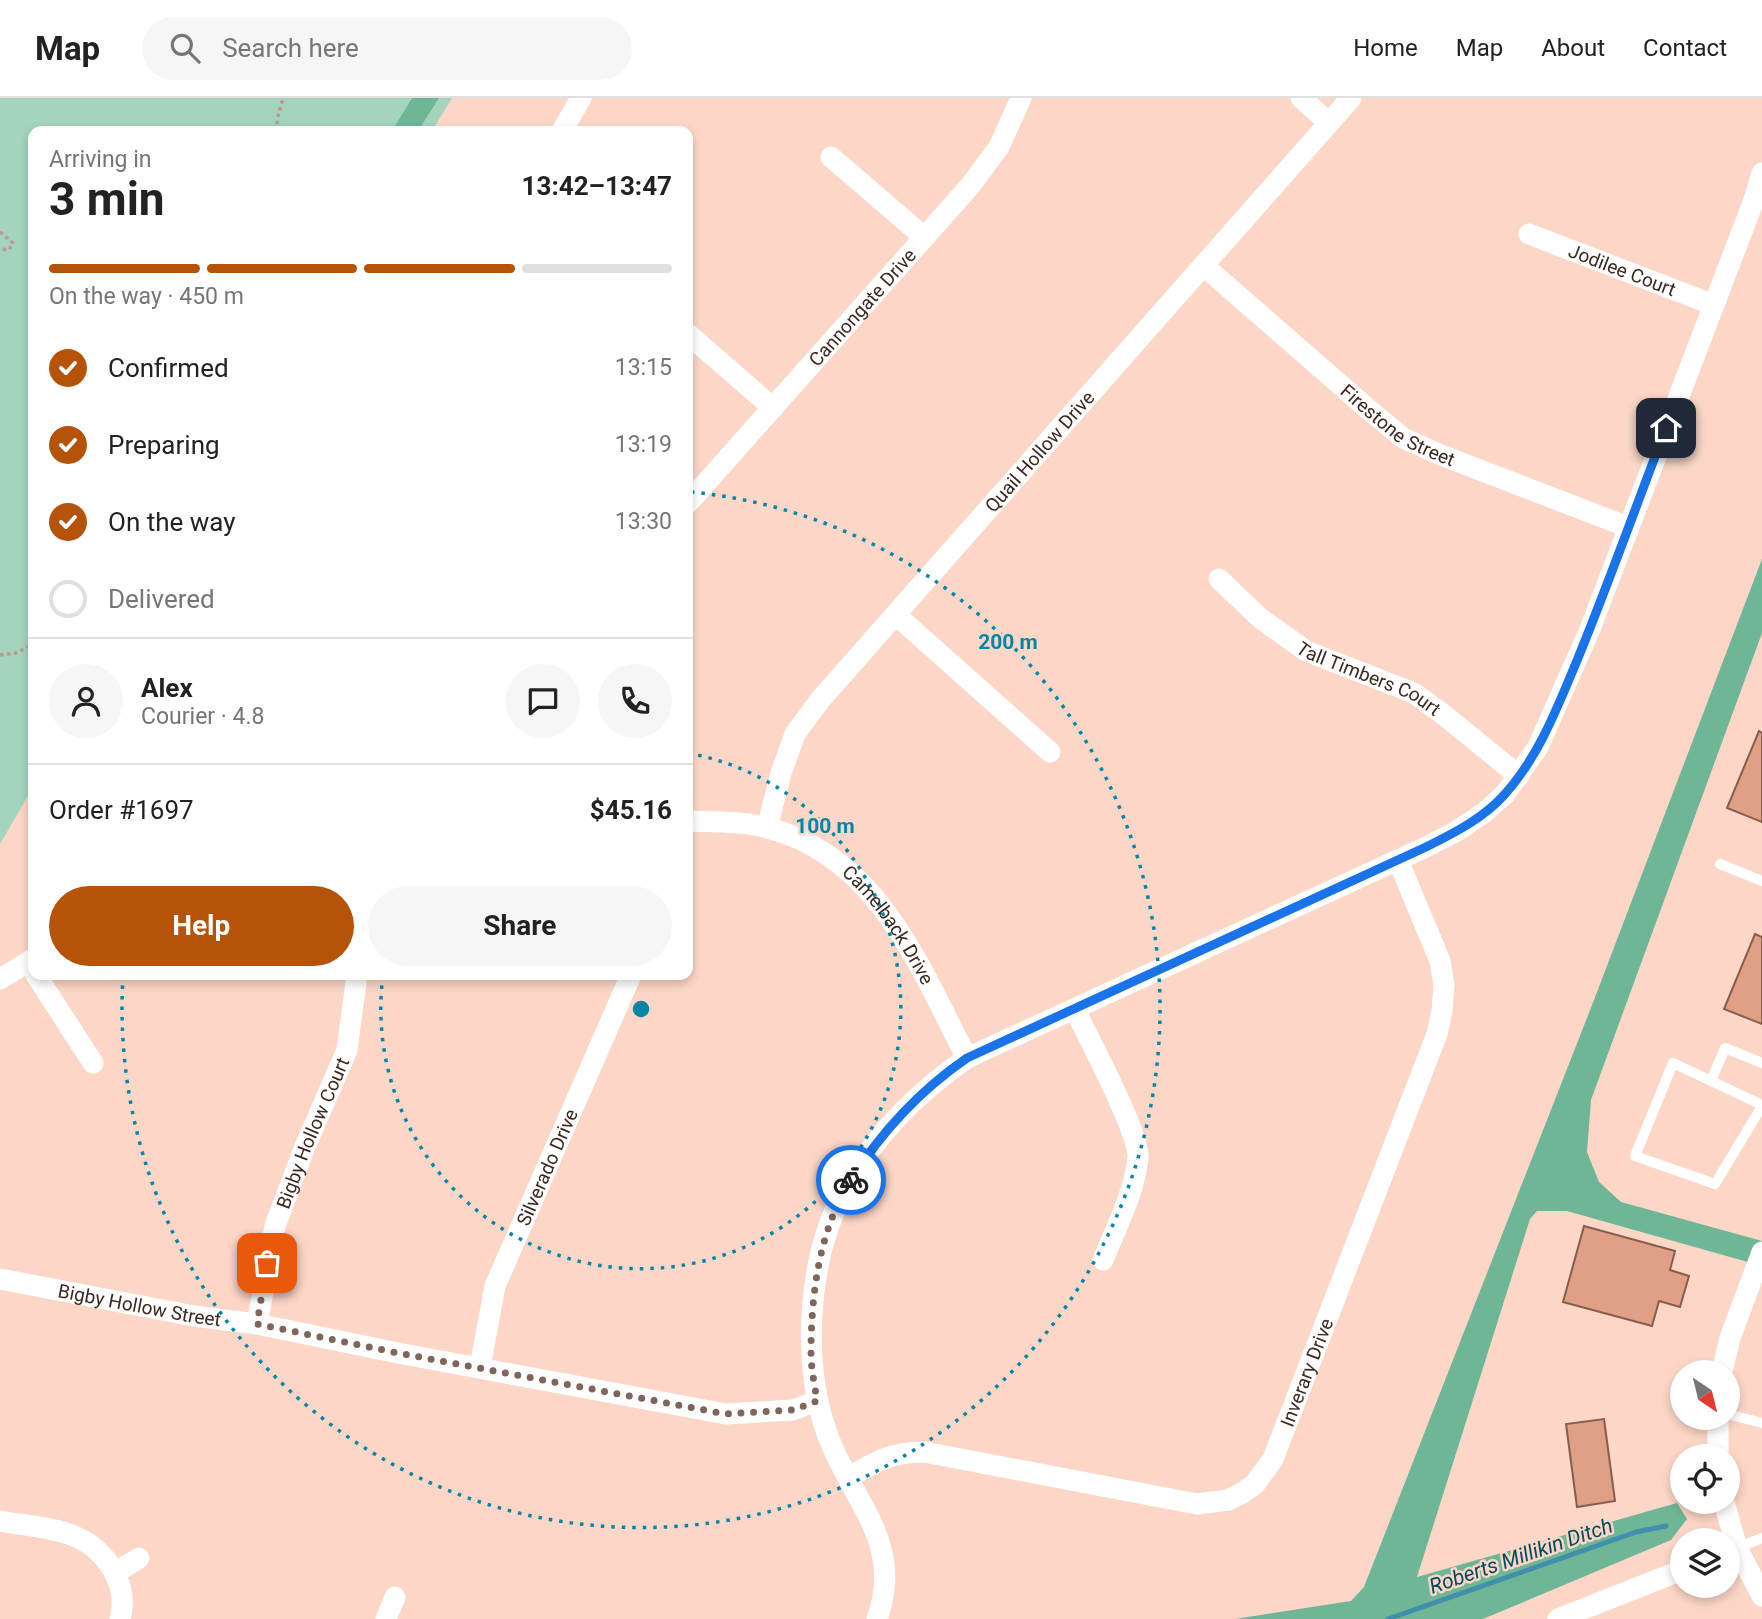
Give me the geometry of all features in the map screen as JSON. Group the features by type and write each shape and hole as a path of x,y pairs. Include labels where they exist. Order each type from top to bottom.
{"street":[{"path":"565,126 581,98"},
{"name":"Cannongate Drive","path":"693,497 970,186 999,147 1021,98"},
{"path":"1301,98 1329,123"},
{"name":"Quail Hollow Drive","path":"767,828 781,773 795,734 820,700 1351,98"},
{"path":"831,158 924,237"},
{"path":"877,1619 885,1587 881,1546 870,1516 832,1448 817,1401 811,1356 818,1267 844,1190 882,1135 905,1109 938,1078 967,1058 1398,860 1457,831 1505,794 1538,747 1590,629 1762,173"},
{"name":"Jodilee Court","path":"1529,234 1714,305"},
{"name":"Firestone Street","path":"1204,267 1404,438 1441,455 1628,527"},
{"path":"693,338 772,408"},
{"name":"Tall Timbers Court","path":"1219,579 1260,618 1306,651 1413,693 1519,776"},
{"path":"896,615 1050,752"},
{"name":"Camelback Drive","path":"693,821 739,823 767,828 799,838 832,856 876,899 899,928 967,1058"},
{"name":"Inverary Drive","path":"848,1478 884,1457 905,1452 924,1452 1197,1504 1228,1500 1255,1484 1273,1458 1437,1034 1444,985 1440,961 1398,860"},
{"path":"0,979 28,969"},
{"path":"41,980 93,1063"},
{"name":"Silverado Drive","path":"480,1367 495,1286 629,980"},
{"name":"Bigby Hollow Court","path":"257,1324 275,1226 304,1149 347,1050 356,982"},
{"path":"1075,1010 1128,1120 1139,1156 1131,1192 1103,1261"},
{"path":"1725,1360 1730,1338 1762,1252"},
{"name":"Bigby Hollow Street","path":"0,1279 168,1311 257,1324 726,1414 793,1410 817,1401"},
{"path":"0,1521 70,1534 86,1540 100,1551 115,1573 122,1596 120,1619"},
{"path":"115,1573 139,1558"},
{"path":"1740,1562 1762,1596"},
{"path":"1558,1619 1597,1611 1670,1576"},
{"path":"386,1619 395,1597"}],"lane":[{"path":"1720,864 1762,881"},
{"path":"1711,1081 1725,1048 1762,1063"},
{"path":"1673,1063 1762,1106 1714,1184 1635,1156 1673,1063"},
{"path":"1740,1417 1762,1423"},
{"path":"1740,1547 1762,1538"}],"path":[{"path":"278,126 283,98"},
{"path":"0,232 13,243 9,250 0,248"},
{"path":"0,655 16,653 28,647"}],"green space":[{"path":"0,98 452,98 435,126 28,126 28,796 0,844"},
{"path":"412,98 439,98 421,126 395,126"},
{"path":"1762,559 1762,633 1591,1100 1587,1152 1599,1182 1621,1202 1762,1241 1762,1266 1567,1211 1537,1211 1530,1219 1417,1577 1670,1505 1670,1514 1684,1514 1687,1519 1680,1528 1670,1528 1670,1540 1483,1619 1235,1619 1351,1601 1364,1587 1594,1000"}],"building":[{"path":"1759,731 1762,733 1762,822 1727,808"},
{"path":"1755,934 1762,937 1762,1024 1724,1009"},
{"path":"1584,1226 1675,1251 1670,1270 1689,1276 1680,1307 1659,1301 1652,1326 1563,1302"},
{"path":"1604,1419 1615,1501 1577,1507 1566,1424"}],"waterway":[{"name":"Roberts Millikin Ditch","path":"1388,1619 1636,1532 1666,1526"}],"way so far":[{"path":"267,1263 257,1324 726,1414 793,1410 817,1401 811,1356 818,1267 832,1221 844,1190 851,1180"}],"route":[{"path":"851,1180 882,1135 905,1109 938,1078 967,1058 1426,847 1457,831 1505,794 1538,747 1553,717 1590,629 1666,428"}]}
